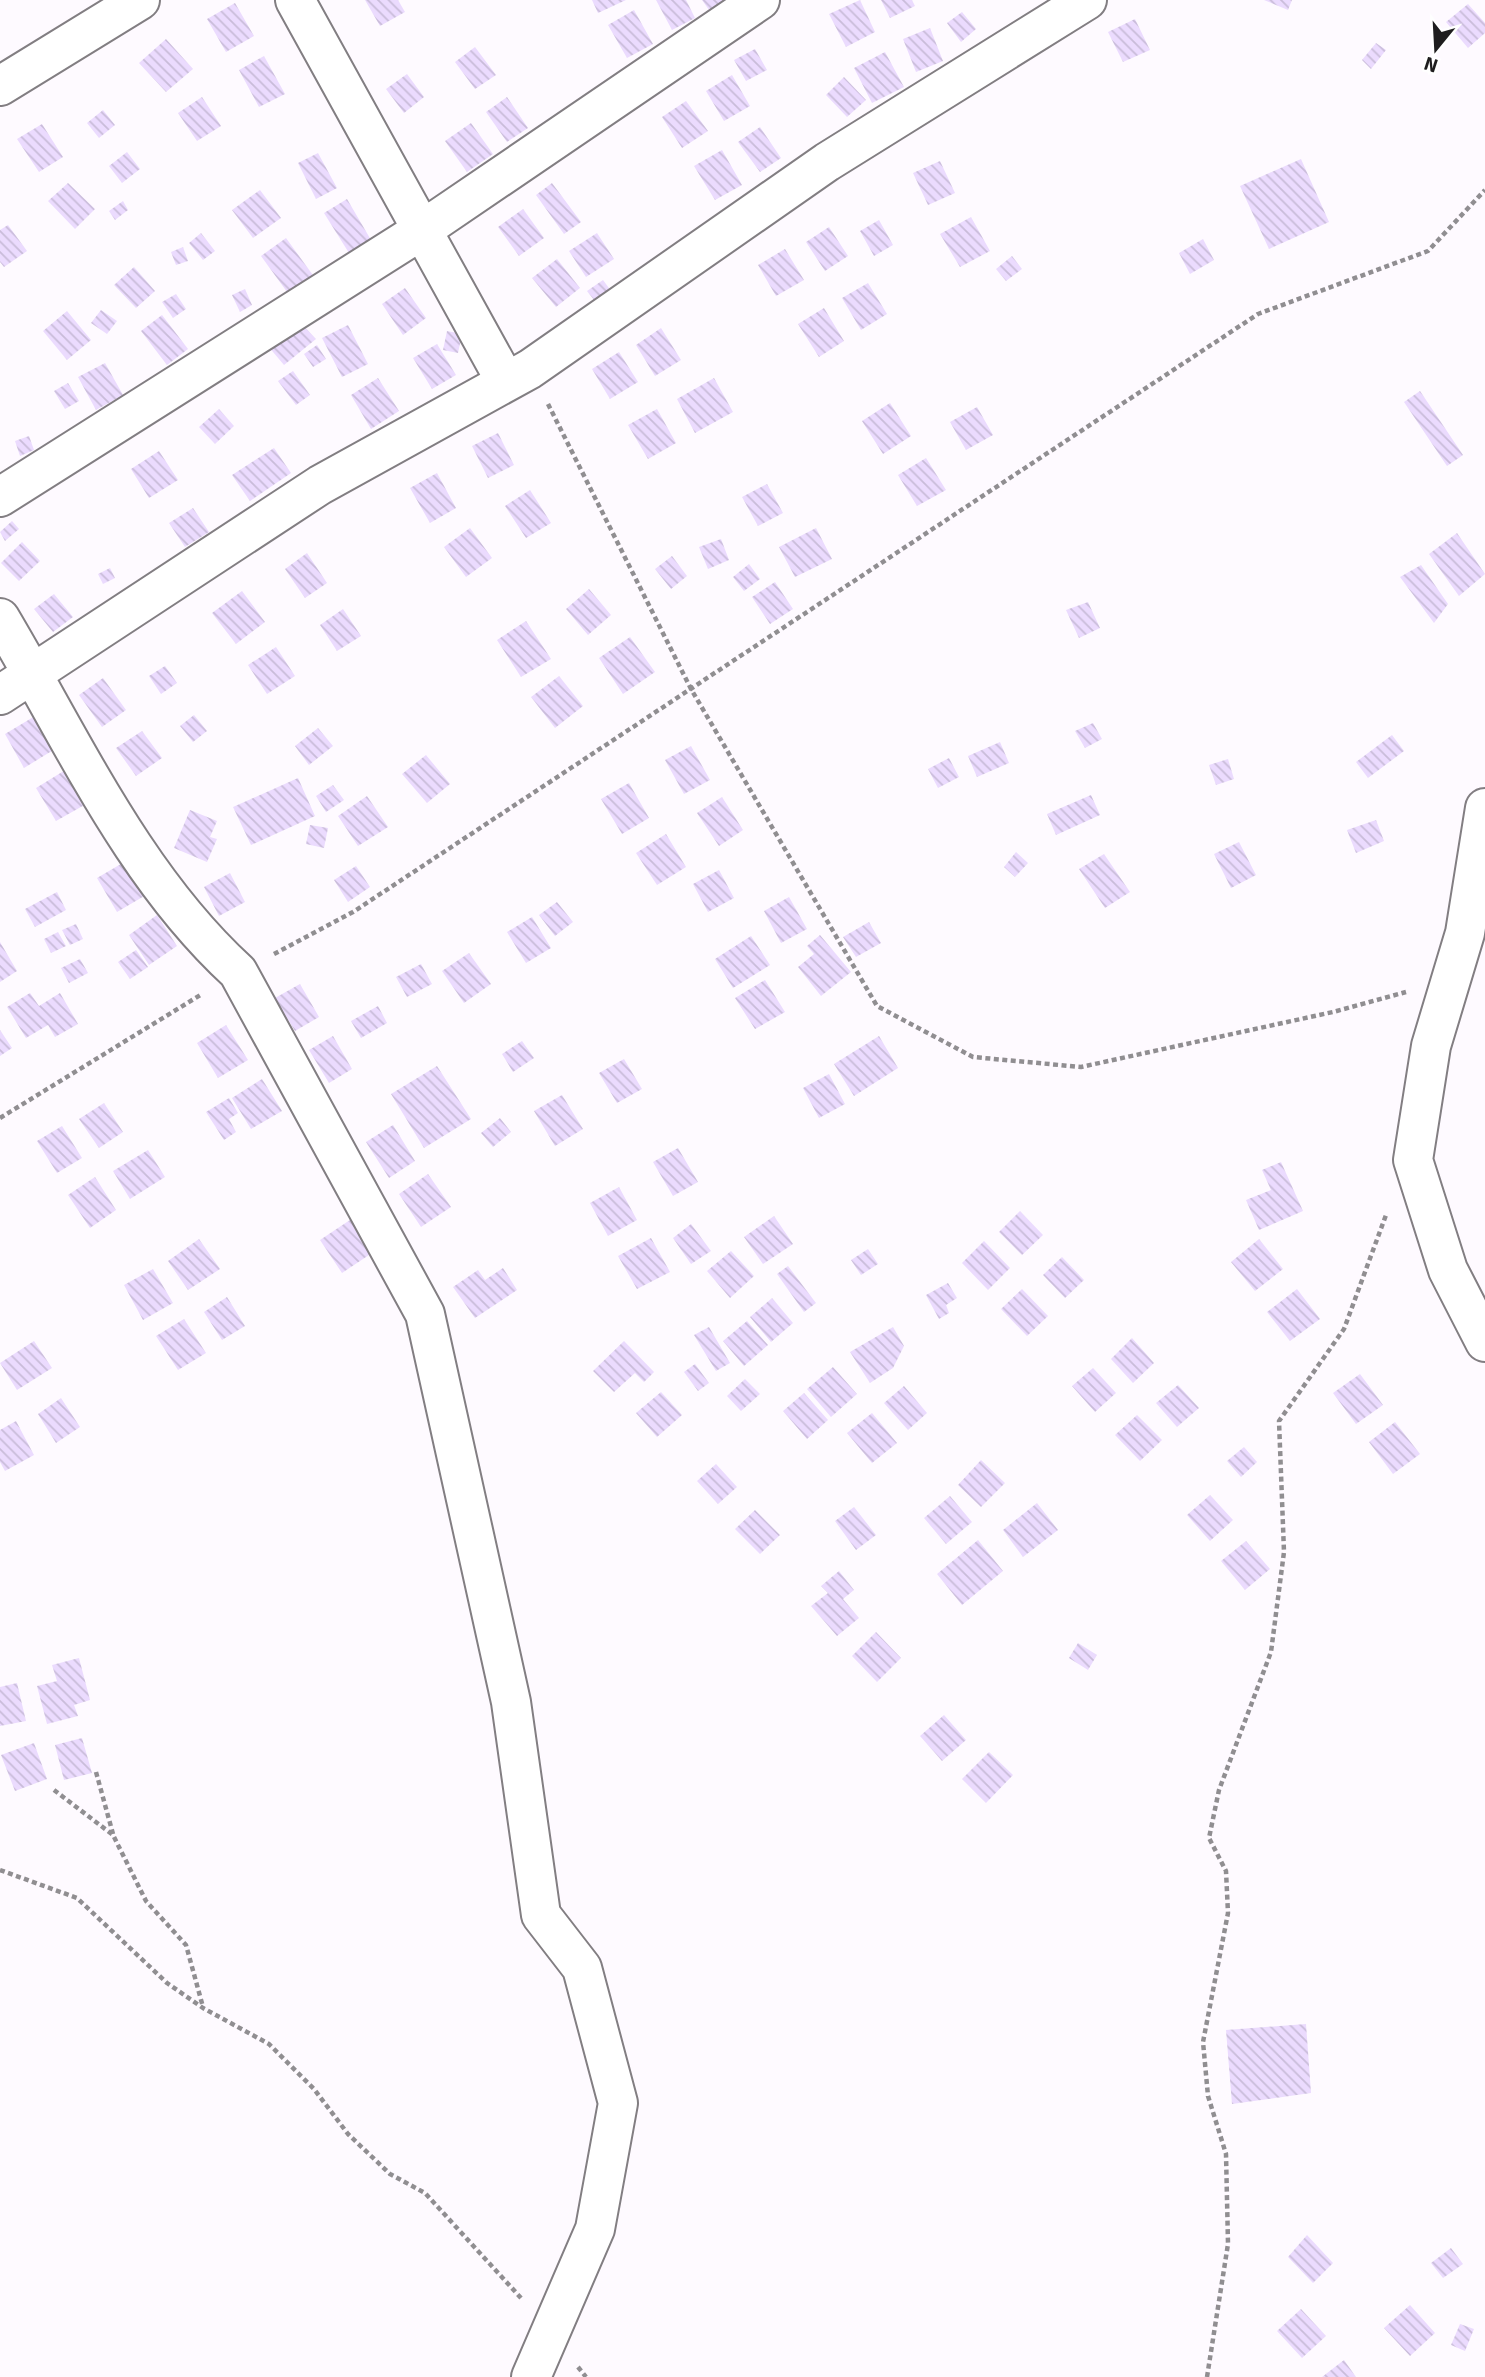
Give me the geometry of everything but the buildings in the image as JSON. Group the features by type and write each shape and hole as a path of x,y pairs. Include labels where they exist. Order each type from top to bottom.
{"street":[{"path":"0,86 140,0"},
{"path":"295,0 422,230 518,375"},
{"path":"0,497 422,230 760,0"},
{"path":"0,695 320,485 518,375 827,162 1087,0"},
{"path":"0,618 130,843 216,952 238,972 425,1314 510,1702 541,1915 582,1968 618,2103 596,2229 531,2377"},
{"path":"1485,808 1465,933 1431,1046 1413,1160 1448,1270 1485,1342"}],"path":[{"path":"0,1118 238,972 353,912 1258,314 1428,251 1485,191"},
{"path":"518,375 691,689 877,1006 973,1057 1081,1068 1333,1012 1451,979"},
{"path":"1207,2377 1227,2244 1226,2154 1208,2096 1203,2042 1228,1913 1226,1871 1209,1838 1219,1790 1271,1652 1284,1552 1279,1421 1344,1329 1388,1211"},
{"path":"96,1772 113,1835 146,1901 186,1945 204,2008"},
{"path":"54,1790 113,1835"},
{"path":"0,1870 77,1898 167,1983 204,2008 269,2044 314,2089 348,2134 390,2174 425,2193 495,2266 586,2377"}]}
